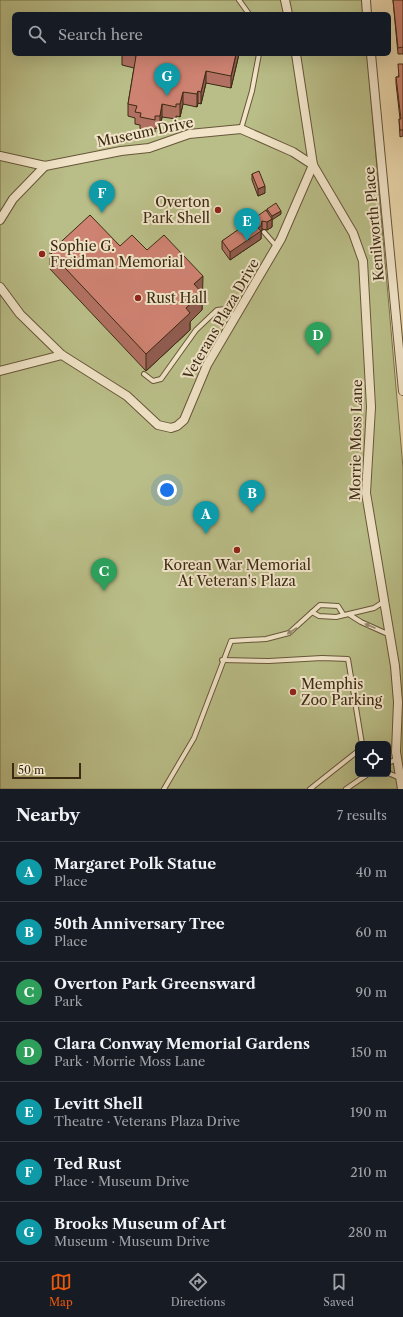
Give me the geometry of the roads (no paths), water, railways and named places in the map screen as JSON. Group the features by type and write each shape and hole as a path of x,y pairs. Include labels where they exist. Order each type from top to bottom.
{"street":[{"path":"285,0 288,12"},
{"path":"366,0 367,12"},
{"name":"Morrie Moss Lane","path":"296,56 313,165 351,229 363,261 371,407 366,493 391,635 397,683 397,758 402,789"},
{"name":"Kenilworth Place","path":"371,56 403,391"},
{"name":"Museum Drive","path":"0,156 45,166 121,151 150,148 189,134 241,129 293,152 313,165"},
{"name":"Veterans Plaza Drive","path":"0,287 20,314 62,355 127,396 158,425 171,428 177,426 184,420 207,365 277,247 313,165"},
{"path":"0,220 13,199 45,166"},
{"path":"0,371 62,355"}],"lane":[{"path":"239,0 248,12"},
{"path":"241,129 252,91 259,56"},
{"path":"264,232 277,247"},
{"path":"144,374 153,381 161,379 196,330 217,310 225,310 236,317"},
{"path":"350,615 374,608 385,601"},
{"path":"164,789 194,738 222,660 231,641 266,639 289,634 320,605 338,606 343,614"},
{"path":"312,612 319,616 336,617 343,614 350,615 361,622 391,635"},
{"path":"222,660 269,661 322,658 348,659 362,741"},
{"path":"310,789 355,753"},
{"path":"391,761 397,758"},
{"path":"391,774 400,778"},
{"path":"346,789 364,777"}],"place":[{"name":"Brooks Museum of Art","path":"167,96"},
{"name":"Overton Park Shell","path":"218,210"},
{"name":"Ted Rust","path":"102,213"},
{"name":"Levitt Shell","path":"247,241"},
{"name":"Sophie G. Freidman Memorial","path":"42,254"},
{"name":"Rust Hall","path":"138,298"},
{"name":"Clara Conway Memorial Gardens","path":"318,355"},
{"name":"50th Anniversary Tree","path":"252,513"},
{"name":"Margaret Polk Statue","path":"206,534"},
{"name":"Korean War Memorial At Veteran's Plaza","path":"237,550"},
{"name":"Overton Park Greensward","path":"104,591"},
{"name":"Memphis Zoo Parking","path":"293,692"}]}
